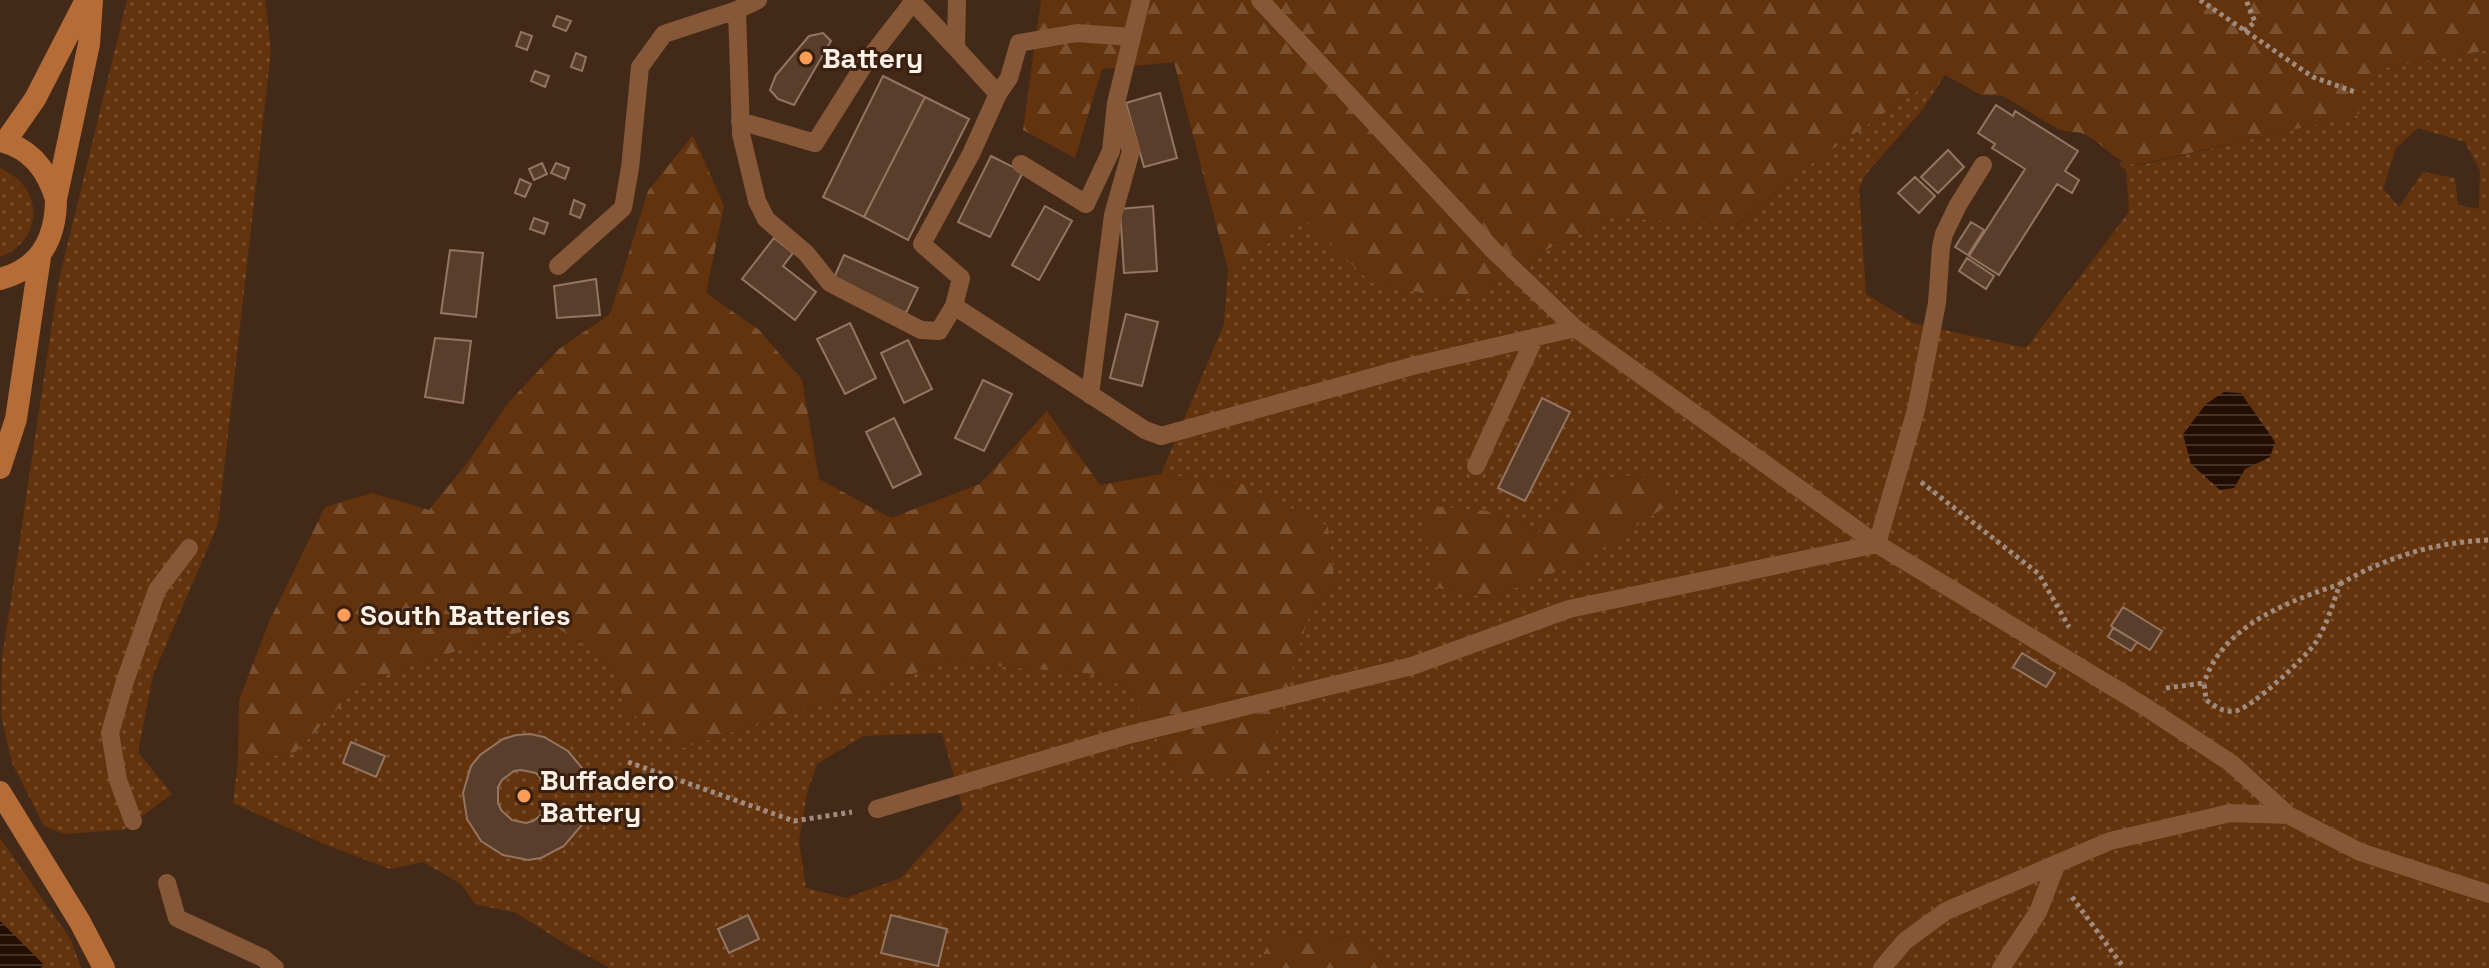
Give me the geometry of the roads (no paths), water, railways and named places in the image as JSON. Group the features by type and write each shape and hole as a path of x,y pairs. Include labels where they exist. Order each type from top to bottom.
{"main road":[{"path":"56,199 50,180 39,163 23,150 2,142 35,99 86,0"},
{"path":"0,279 27,268 40,257 51,239 56,219 56,199 89,44 92,0"},
{"path":"0,468 16,419 40,257"},
{"path":"0,792 80,922 104,968"}],"lane":[{"path":"558,266 623,208 640,67 664,34 758,0"},
{"path":"956,48 957,0"},
{"path":"1086,204 1111,151 1116,103 1141,0"},
{"path":"1260,0 1493,250 1575,328 1877,544 2144,706 2231,763 2288,815 2360,852 2489,894"},
{"path":"740,121 815,143 864,65 912,1 998,94"},
{"path":"737,10 740,121 760,209 766,219 806,253 830,283 921,330 939,331 954,306 961,278 922,244 1009,78 1019,43 1077,33 1131,37"},
{"path":"1090,395 1113,215 1131,151 1116,103"},
{"path":"1021,164 1086,204 1113,215"},
{"path":"1877,544 1916,410 1937,303 1944,234 1983,165"},
{"path":"954,306 1145,430 1161,436 1403,368 1575,328"},
{"path":"1476,466 1535,337"},
{"path":"877,809 1124,736 1412,666 1569,609 1877,544"},
{"path":"133,821 118,780 110,733 157,590 189,548"},
{"path":"1882,968 1905,941 1946,911 2110,841 2230,813 2288,815"},
{"path":"2001,968 2038,912 2057,863"},
{"path":"167,883 177,918 263,958 275,968"}],"place":[{"name":"Battery","path":"806,58"},
{"name":"South Batteries","path":"344,615"},
{"name":"Buffadero Battery","path":"524,796"}]}
